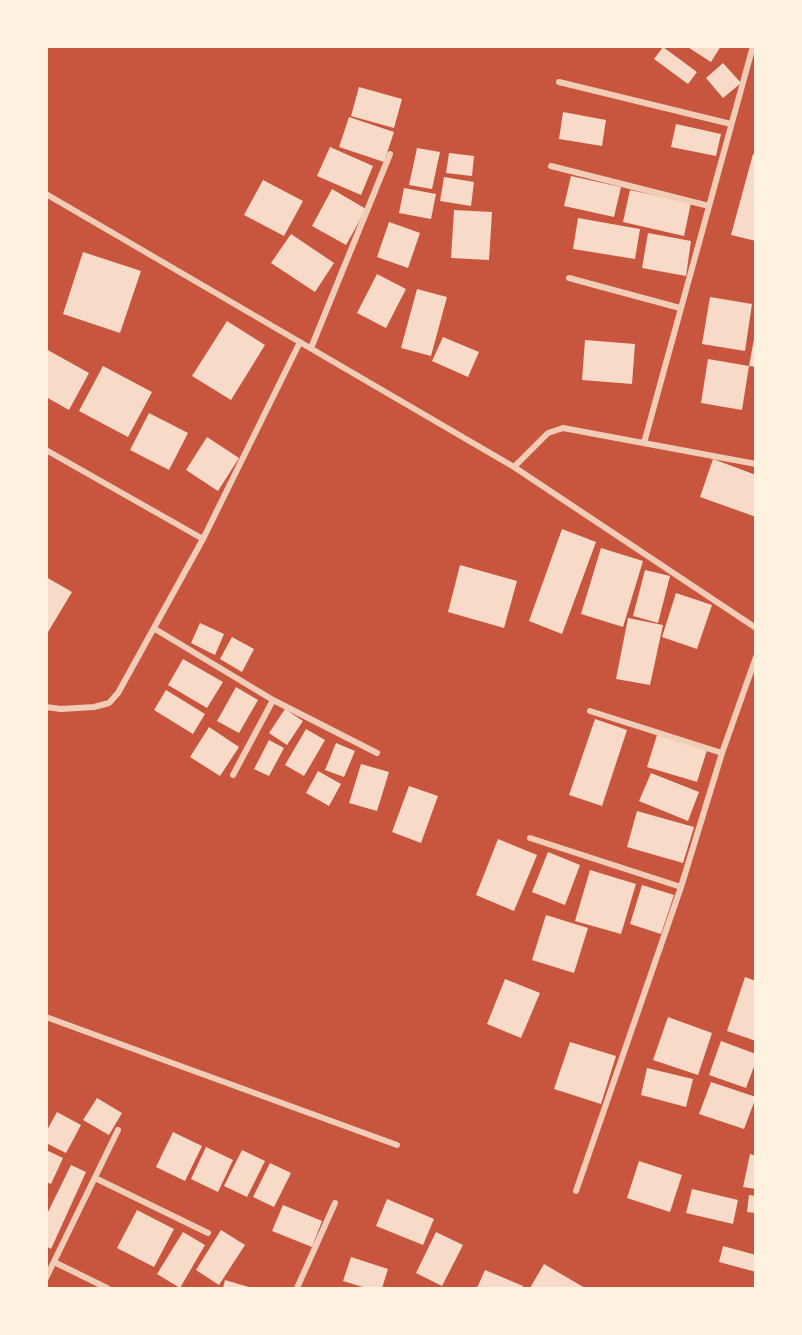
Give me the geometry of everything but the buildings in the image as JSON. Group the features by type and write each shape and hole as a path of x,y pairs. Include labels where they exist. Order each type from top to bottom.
{"street":[{"path":"644,443 753,46"},
{"path":"559,82 731,124"},
{"path":"310,348 390,154"},
{"path":"552,166 709,206"},
{"path":"46,194 514,467 756,628"},
{"path":"569,278 680,308"},
{"path":"46,707 79,709 109,703 118,693 204,539 300,342"},
{"path":"514,467 548,433 563,428 756,464"},
{"path":"46,450 204,539"},
{"path":"155,629 273,700 378,753"},
{"path":"576,1191 681,887 722,753 756,657"},
{"path":"233,775 273,700"},
{"path":"590,711 722,753"},
{"path":"530,838 681,887"},
{"path":"46,1017 397,1145"},
{"path":"46,1278 118,1130"},
{"path":"95,1178 208,1233"},
{"path":"297,1288 335,1203"},
{"path":"54,1262 107,1288"}]}
